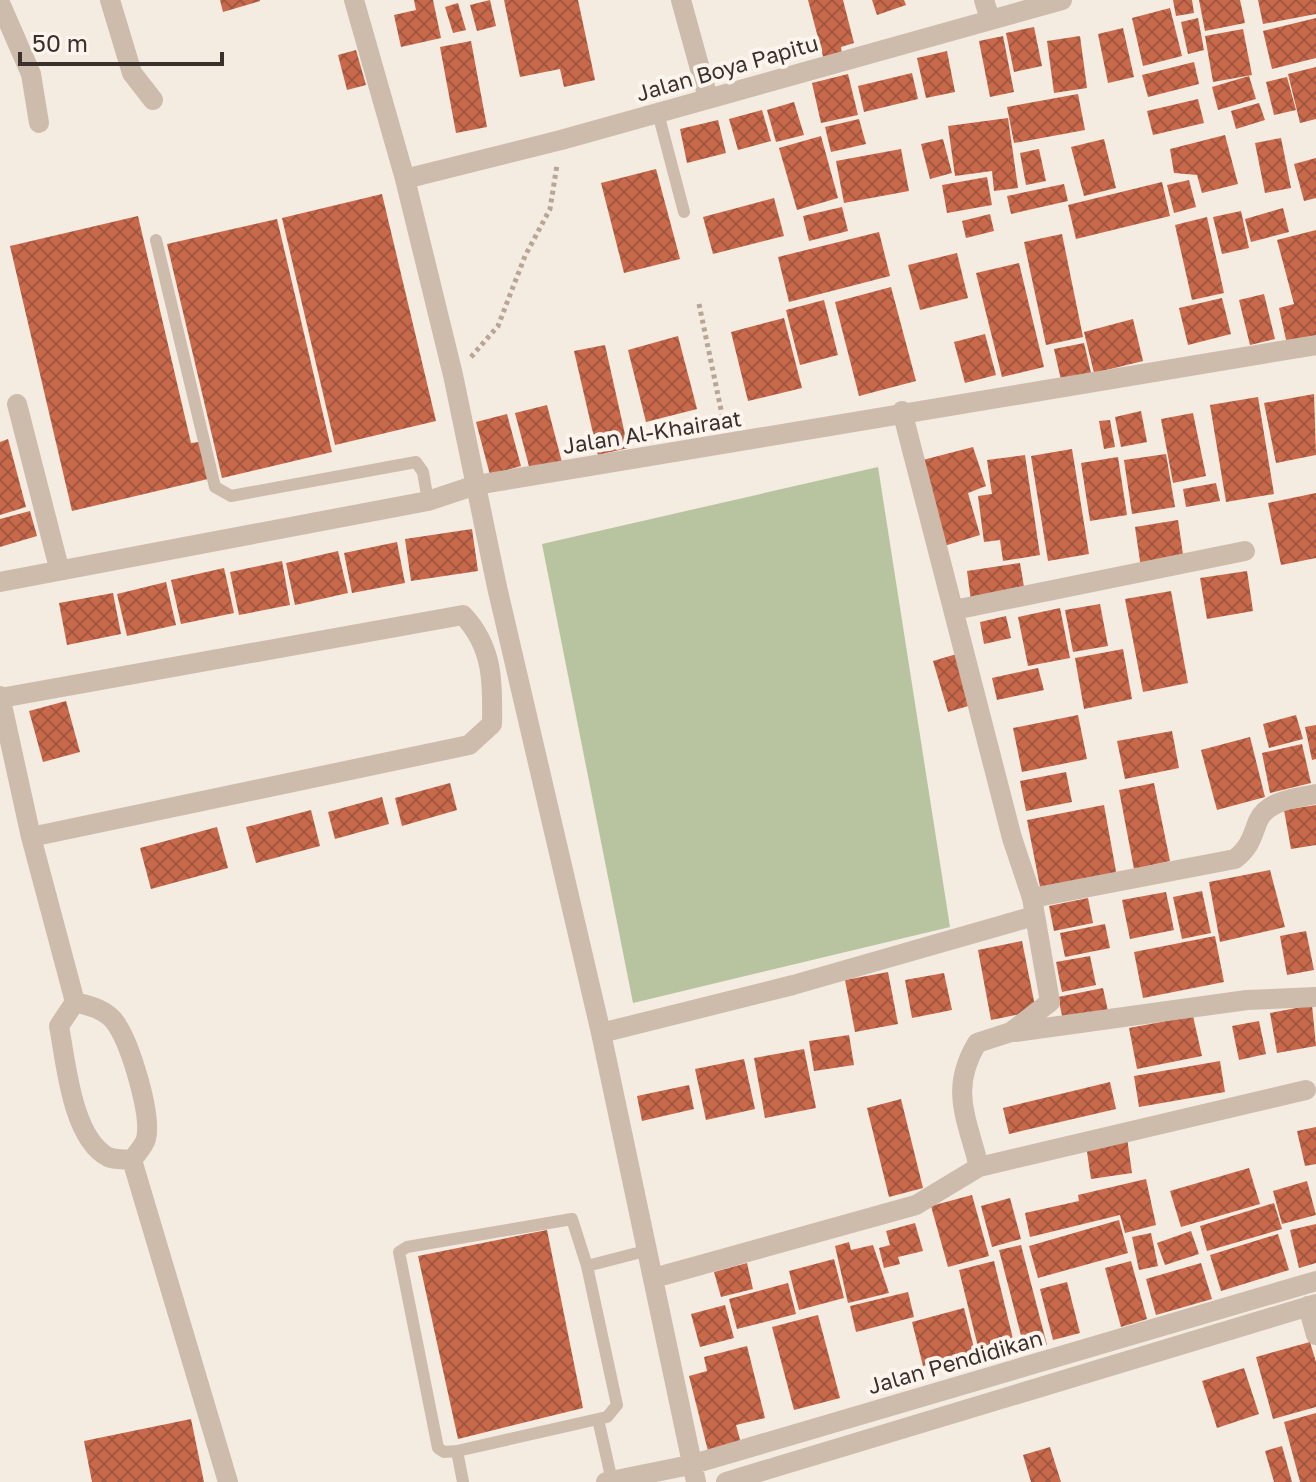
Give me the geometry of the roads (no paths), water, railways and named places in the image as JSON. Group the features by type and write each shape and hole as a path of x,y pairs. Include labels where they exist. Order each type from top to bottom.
{"street":[{"path":"110,0 132,73 153,100"},
{"path":"354,0 405,179 453,375 649,1250 693,1474"},
{"path":"681,0 708,98"},
{"name":"Jalan Boya Papitu","path":"405,179 658,113 987,10 1062,0"},
{"path":"0,3 31,74 39,123"},
{"name":"Jalan Al-Khairaat","path":"0,582 59,568 428,501 476,485 729,445 902,411 1316,345"},
{"path":"17,404 59,568"},
{"path":"902,411 1012,838 1033,907 1050,1002 1011,1032"},
{"path":"954,610 1245,551"},
{"path":"31,837 469,745 492,724 493,684 480,633 463,615 0,697 31,837 75,1002 59,1026 80,1122 91,1144 110,1158 132,1160"},
{"path":"601,1033 793,985 1033,907 1235,859 1247,849 1259,819 1268,809 1279,802 1316,794"},
{"path":"979,1167 959,1088 966,1062 977,1043 1011,1032 1247,1000 1316,997"},
{"path":"75,1002 98,1007 117,1024 131,1057 148,1121 146,1142 132,1160"},
{"path":"654,1278 916,1205 979,1167 1306,1090"},
{"path":"132,1160 228,1482"},
{"name":"Jalan Pendidikan","path":"609,1481 693,1474 1316,1281"},
{"path":"726,1482 1312,1305 1316,1335"}],"lane":[{"path":"658,113 684,212"},
{"path":"156,240 215,487 231,496 416,462 423,472 428,501"},
{"path":"572,1219 587,1266 617,1405 613,1412 598,1419 457,1451 444,1452 438,1448 399,1252 407,1247 572,1219"},
{"path":"587,1266 649,1250"},
{"path":"598,1419 609,1481"},
{"path":"457,1451 463,1482"}]}
